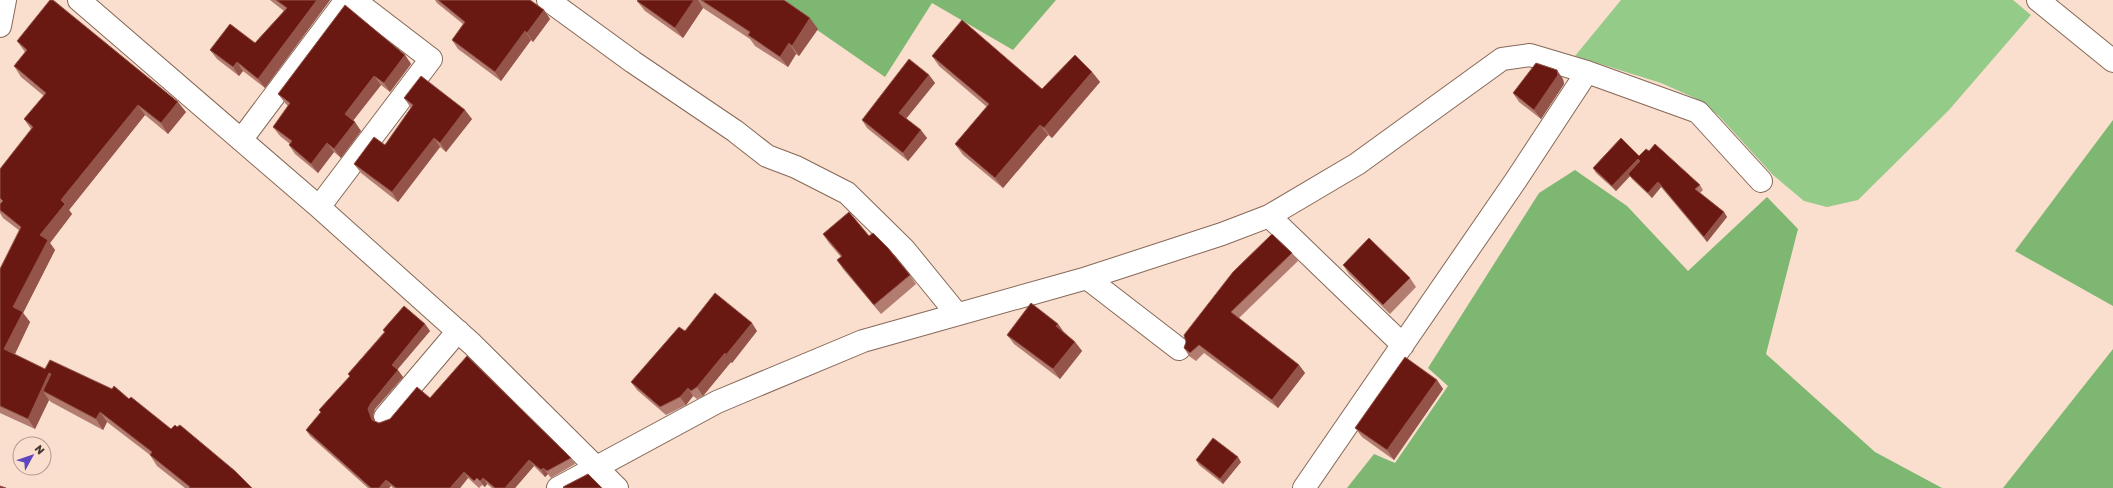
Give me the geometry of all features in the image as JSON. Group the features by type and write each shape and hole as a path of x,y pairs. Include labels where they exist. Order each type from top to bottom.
{"street":[{"path":"0,26 5,0"},
{"path":"79,0 319,208 458,332 617,488"},
{"path":"241,140 346,0"},
{"path":"319,208 431,59 354,0"},
{"path":"548,0 633,62 735,131 767,156 796,167 847,193 904,249 956,314"},
{"path":"2038,0 2113,61"},
{"path":"558,488 717,402 864,341 1087,278 1222,234 1269,216 1357,164 1502,59 1530,55 1587,72 1698,112 1762,181"},
{"path":"1304,488 1516,180 1587,72"},
{"path":"1269,216 1403,345"},
{"path":"1087,278 1179,349"},
{"path":"385,418 458,332"}],"green space":[{"path":"786,0 1056,0 1013,50 932,3 885,77 784,7"},
{"path":"1621,0 2013,0 2031,15 1949,110 1858,200 1827,207 1804,201 1773,175 1718,115 1695,98 1661,83 1575,56"},
{"path":"2113,120 2113,306 2015,251"},
{"path":"1575,170 1627,206 1688,271 1767,197 1798,229 1766,354 1875,452 1942,488 1347,488 1374,454 1395,463 1448,386 1428,368 1539,193"},
{"path":"2113,349 2113,488 2003,488"}],"building":[{"path":"50,0 53,0 178,102 161,123 138,105 61,200 65,204 40,235 48,240 13,307 23,312 4,349 45,369 50,360 112,389 114,386 129,399 131,397 171,429 175,425 177,427 180,425 235,471 252,488 189,488 190,487 150,455 152,452 100,412 96,419 43,391 51,374 49,373 28,419 0,406 0,269 21,227 0,210 0,204 3,201 0,198 0,169 33,127 24,119 46,93 14,66 27,50 17,41"},
{"path":"276,0 317,0 258,79 237,62 233,67 210,50 230,24 255,43 287,8"},
{"path":"438,0 530,0 544,10 527,33 525,31 495,72 452,40 465,22"},
{"path":"694,0 675,28 637,1"},
{"path":"701,0 784,0 810,18 792,46 789,43 780,57 748,35 750,32"},
{"path":"345,5 405,55 384,83 374,76 345,114 355,122 334,149 327,143 311,164 289,145 292,141 273,127 290,103 278,94"},
{"path":"962,20 1042,89 1075,55 1092,72 1044,128 1040,125 995,178 955,144 989,104 932,56"},
{"path":"909,59 929,75 899,113 921,130 903,153 862,120"},
{"path":"1536,63 1557,70 1558,75 1534,110 1513,93"},
{"path":"421,76 465,110 440,143 434,138 392,192 354,164 374,137 385,145 413,105 404,98"},
{"path":"1621,138 1639,156 1646,149 1649,151 1655,144 1700,185 1695,189 1724,212 1704,237 1658,182 1648,193 1628,174 1640,161 1638,159 1612,186 1593,168"},
{"path":"849,212 869,236 873,233 888,248 910,275 874,305 837,260 842,256 823,234"},
{"path":"1272,234 1292,253 1231,312 1299,365 1272,400 1199,345 1190,353 1184,348 1186,342 1184,335 1233,272"},
{"path":"1369,238 1410,278 1383,305 1343,265"},
{"path":"715,293 752,323 697,387 691,391 688,388 680,397 660,407 631,382 679,327 685,331"},
{"path":"1031,303 1058,324 1056,326 1075,342 1053,369 1007,335"},
{"path":"404,306 425,324 392,365 398,370 371,403 368,409 372,420 379,423 390,419 417,387 430,398 467,356 571,458 547,471 543,468 541,470 529,460 505,488 495,488 483,478 480,481 477,478 474,481 464,472 450,488 396,488 386,480 379,488 371,488 306,430 321,412 319,410 350,376 348,374 385,332 383,330"},
{"path":"1405,357 1437,380 1387,450 1355,428"},
{"path":"1213,438 1238,457 1220,479 1196,460"},
{"path":"588,474 602,488 563,487"}]}
